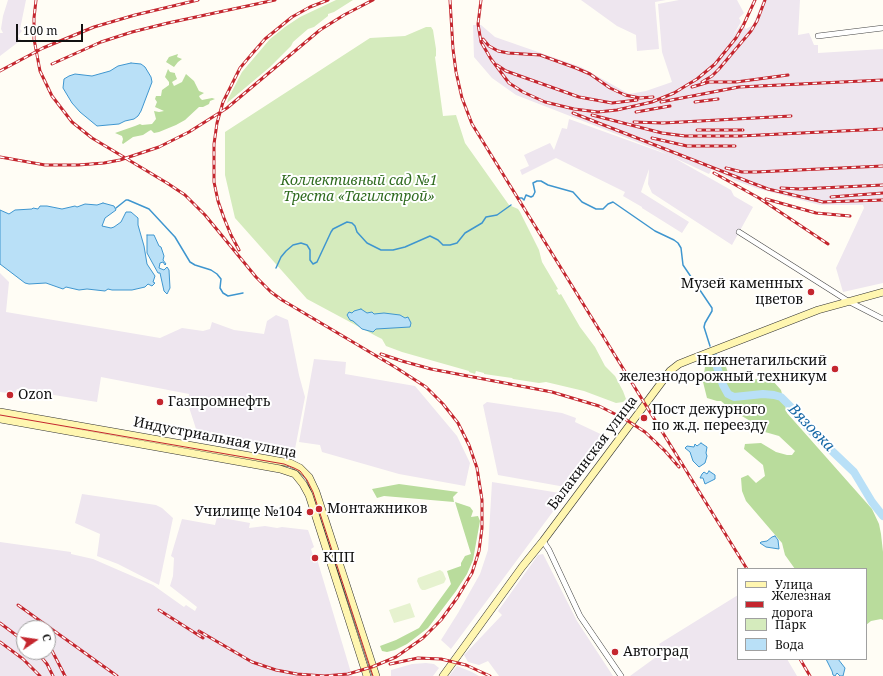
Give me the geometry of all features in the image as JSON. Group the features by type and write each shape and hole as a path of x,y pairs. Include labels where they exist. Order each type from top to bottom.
{"main road":[{"name":"Балакинская улица","path":"443,676 522,567 667,375 674,368 689,360 795,319 848,301 883,292"},
{"name":"Индустриальная улица","path":"0,412 290,463 300,468 309,477 316,492 376,676"},
{"name":"Индустриальная улица","path":"0,419 280,469 295,474 309,495 367,676"}],"street":[{"path":"818,36 883,28"},
{"path":"739,232 848,301 883,319"},
{"path":"543,541 549,550 580,616 621,676"}],"shaded area":[{"path":"8,0 26,0 20,29 22,31 18,36 21,40 0,56 0,33 3,33 1,29"},
{"path":"581,0 666,0 655,2 659,49 637,51 636,35 617,26"},
{"path":"679,0 737,0 744,13 739,18 741,22 732,37 742,23 746,29 753,25 763,0 800,0 798,35 809,33 814,45 818,45 818,53 883,49 883,283 843,292 836,268 864,208 863,205 820,205 759,189 733,180 712,169 709,174 660,151 516,95 492,78 474,57 473,25 481,25 495,37 581,67 629,94 646,91 672,82 662,52 658,4"},
{"path":"569,119 669,155 731,190 734,196 753,207 732,245 652,193 648,184 649,169 641,192 689,222 682,233 623,196 625,192 556,158 522,175 520,170 529,166 524,155 550,143 554,150 562,128 567,129"},
{"path":"0,273 9,282 6,312 160,338 182,328 203,331 210,329 212,322 234,330 264,334 267,321 276,315 288,320 305,397 295,449 197,432 188,404 189,394 101,377 97,402 17,389 15,394 0,392"},
{"path":"314,359 346,362 345,374 415,386 457,436 470,463 465,486 399,474 322,452 320,445 299,442"},
{"path":"487,402 562,413 576,418 575,422 609,438 571,488 498,475 483,405"},
{"path":"492,482 566,494 451,649 441,640 480,574 488,550"},
{"path":"82,494 156,505 162,508 173,518 159,585 118,564 97,556 100,534 75,523"},
{"path":"217,517 250,523 249,528 265,526 308,530 314,547 311,549 313,555 317,556 352,676 0,676 0,542 71,552 71,554 93,559 153,585 184,607 186,605 195,611 197,607 170,586 173,576 174,558 171,556 182,519 215,525"},
{"path":"543,554 577,621 613,676 499,676 488,661 479,665 468,662 464,655 502,615 498,611 538,555"},
{"path":"737,596 737,660 788,660 797,676 630,676 663,652 659,644"},
{"path":"412,664 434,664 439,668 433,676 391,676 391,670"},
{"path":"457,666 472,672 479,676 449,676"}],"green space":[{"path":"336,0 353,0 328,14 328,16 314,27 308,29 293,42 291,46 270,67 227,103 242,72 270,39 300,17"},
{"name":"Коллективный сад №1 Треста «Тагилстрой»","path":"426,27 431,27 433,30 443,116 456,115 465,143 509,205 518,209 520,212 539,250 542,262 558,289 556,290 559,295 561,294 580,327 595,347 605,366 615,376 626,399 623,402 616,403 584,391 546,382 539,383 513,379 484,374 476,371 475,374 386,346 382,339 307,299 235,218 225,175 225,132 370,38 405,36"},
{"path":"178,54 177,57 182,59 174,67 166,62 169,57"},
{"path":"168,69 170,72 175,73 177,79 172,82 174,86 182,82 186,74 194,81 199,91 204,93 199,96 202,100 212,98 215,99 203,107 199,107 185,120 176,125 154,133 151,130 143,135 133,137 123,144 122,136 115,133 140,124 152,124 156,119 154,111 164,111 155,107 157,102 155,99 156,96 161,96 162,90 169,85 169,82 165,77"},
{"path":"723,357 728,373 739,382 757,379 772,380 781,390 787,413 872,509 879,524 883,552 883,620 871,621 867,624 867,568 794,568 785,555 782,543 746,501 742,491 741,478 748,475 756,483 765,476 763,465 744,449 745,444 761,443 776,452 787,455 792,455 795,451 779,436 765,432 752,422 730,409 721,401 707,398 703,382 705,367"},
{"path":"399,484 458,492 453,497 454,502 384,496 377,498 372,489"},
{"path":"455,502 470,507 473,511 471,517 478,516 480,521 473,560 467,574 428,628 407,644 395,650 387,652 382,651 380,646 396,640 419,628 451,584 447,571 461,566 465,556 471,554"},
{"path":"440,570 443,572 446,579 444,583 425,590 420,588 417,581 418,578"},
{"path":"410,603 415,617 394,623 389,610"}],"water":[{"path":"131,63 141,64 145,67 151,77 152,82 141,111 134,119 119,124 97,126 80,112 72,103 63,88 64,79 69,76 75,74 92,76 110,71 118,66"},
{"path":"103,203 114,206 116,210 105,218 102,226 111,228 114,227 121,222 126,212 131,212 138,218 138,225 147,264 155,276 153,282 155,283 152,286 148,284 145,287 132,290 108,289 105,291 87,289 79,290 66,287 63,289 46,283 25,283 0,264 0,210 9,214 15,210 33,208 38,209 40,206 62,209 75,206 77,207 85,204 97,205"},
{"path":"147,235 154,235 159,246 161,247 164,256 163,260 166,264 165,265 163,262 160,263 159,268 164,270 167,267 169,270 170,288 167,294 164,291 160,273 158,273 147,253"},
{"path":"361,309 367,313 384,313 400,315 405,318 408,317 411,323 410,327 376,329 373,332 362,329 350,320 347,315 349,312 352,313"},
{"path":"701,443 707,447 707,456 705,463 699,467 693,461 690,452 685,448 687,446 694,447 695,444 697,446"},
{"path":"709,471 715,475 715,479 705,484 703,478 700,478 704,472 707,474"},
{"path":"775,536 778,540 779,549 766,547 760,543 767,541"},
{"path":"826,660 839,660 845,668 843,676 840,676 837,673 835,676 833,675"}],"waterway":[{"path":"519,198 524,200 526,195 531,197 533,196 535,192 533,183 541,181 548,185 573,192 582,202 596,209 603,209 608,204 613,202 655,231 678,243 681,248 683,265 712,308 704,327 710,346"},
{"name":"Вязовка","path":"116,208 128,200 149,209 175,237 190,262 211,270 217,274 221,279 220,288 223,293 228,296 243,293"},
{"name":"Вязовка","path":"276,268 281,257 286,251 293,245 301,243 307,245 310,250 310,260 313,264 317,262 333,229 347,222 352,223 355,226 357,232 367,243 381,250 393,250 405,247 430,236 438,240 443,245 450,245 457,243 465,233 482,223 486,217 497,215 511,205"},
{"name":"Вязовка","path":"713,355 723,385 728,394 734,397 763,394 781,397 810,430 854,472 872,502 883,516"}],"tram line":[{"path":"0,415 284,464 300,471 307,480 313,492 373,676"}],"railway":[{"path":"36,0 34,39 40,71 52,96 72,122 92,138 185,195 205,215 256,277 271,292 426,387 443,404 458,423 469,445 477,468 482,500 482,528 479,551 472,573 457,598 441,620 423,638 396,657 372,667 348,674 324,676 297,674 276,670 252,662 199,631"},
{"path":"0,71 43,48 94,27 135,15 198,0"},
{"path":"52,64 101,42 132,32 275,0"},
{"path":"239,250 224,218 218,201 214,182 214,144 217,123 223,102 240,68 265,39 292,17 310,7 328,0"},
{"path":"0,157 45,165 78,165 120,160 159,147 189,132 227,108 320,30 344,15 373,0"},
{"path":"450,0 456,72 462,98 472,124 746,568"},
{"path":"481,0 478,24 481,42 491,59 509,83 523,92 545,102 574,109 598,112 617,110 652,102 674,93 697,79 715,64 736,38 755,0"},
{"path":"702,82 712,76 719,69 751,31 757,21 765,0"},
{"path":"483,39 489,46 498,51 540,55 576,68 590,74 610,88 625,95 640,98 653,97"},
{"path":"497,65 506,71 579,97 612,103 637,100"},
{"path":"692,87 709,82 736,82 788,75"},
{"path":"661,102 739,87 883,80"},
{"path":"695,102 718,99"},
{"path":"636,112 670,106"},
{"path":"573,113 768,189 823,202 883,200"},
{"path":"592,115 662,133 685,136 740,136 883,129"},
{"path":"634,122 663,123 791,116"},
{"path":"697,130 743,130"},
{"path":"652,138 687,146 735,146"},
{"path":"726,168 742,172 756,172 883,166"},
{"path":"714,173 759,198 828,244"},
{"path":"781,188 800,189 883,185"},
{"path":"831,197 883,193"},
{"path":"766,199 816,213 850,216"},
{"path":"381,354 431,369 552,392 599,406 625,419 645,432 679,467"},
{"path":"18,605 117,676"},
{"path":"159,610 203,638"},
{"path":"0,623 16,635"},
{"path":"0,642 23,659 40,676"},
{"path":"390,664 418,658 441,659 466,665 490,676"},
{"path":"56,659 65,676"},
{"path":"44,660 53,676"},
{"path":"801,660 810,676"}],"place":[{"name":"Музей каменных цветов","path":"811,292"},
{"name":"Нижнетагильский железнодорожный техникум","path":"835,369"},
{"name":"Ozon","path":"10,395"},
{"name":"Газпромнефть","path":"160,402"},
{"name":"Пост дежурного по ж.д. переезду","path":"644,418"},
{"name":"Монтажников","path":"319,509"},
{"name":"Училище №104","path":"310,512"},
{"name":"КПП","path":"315,558"},
{"name":"Автоград","path":"615,652"}]}
